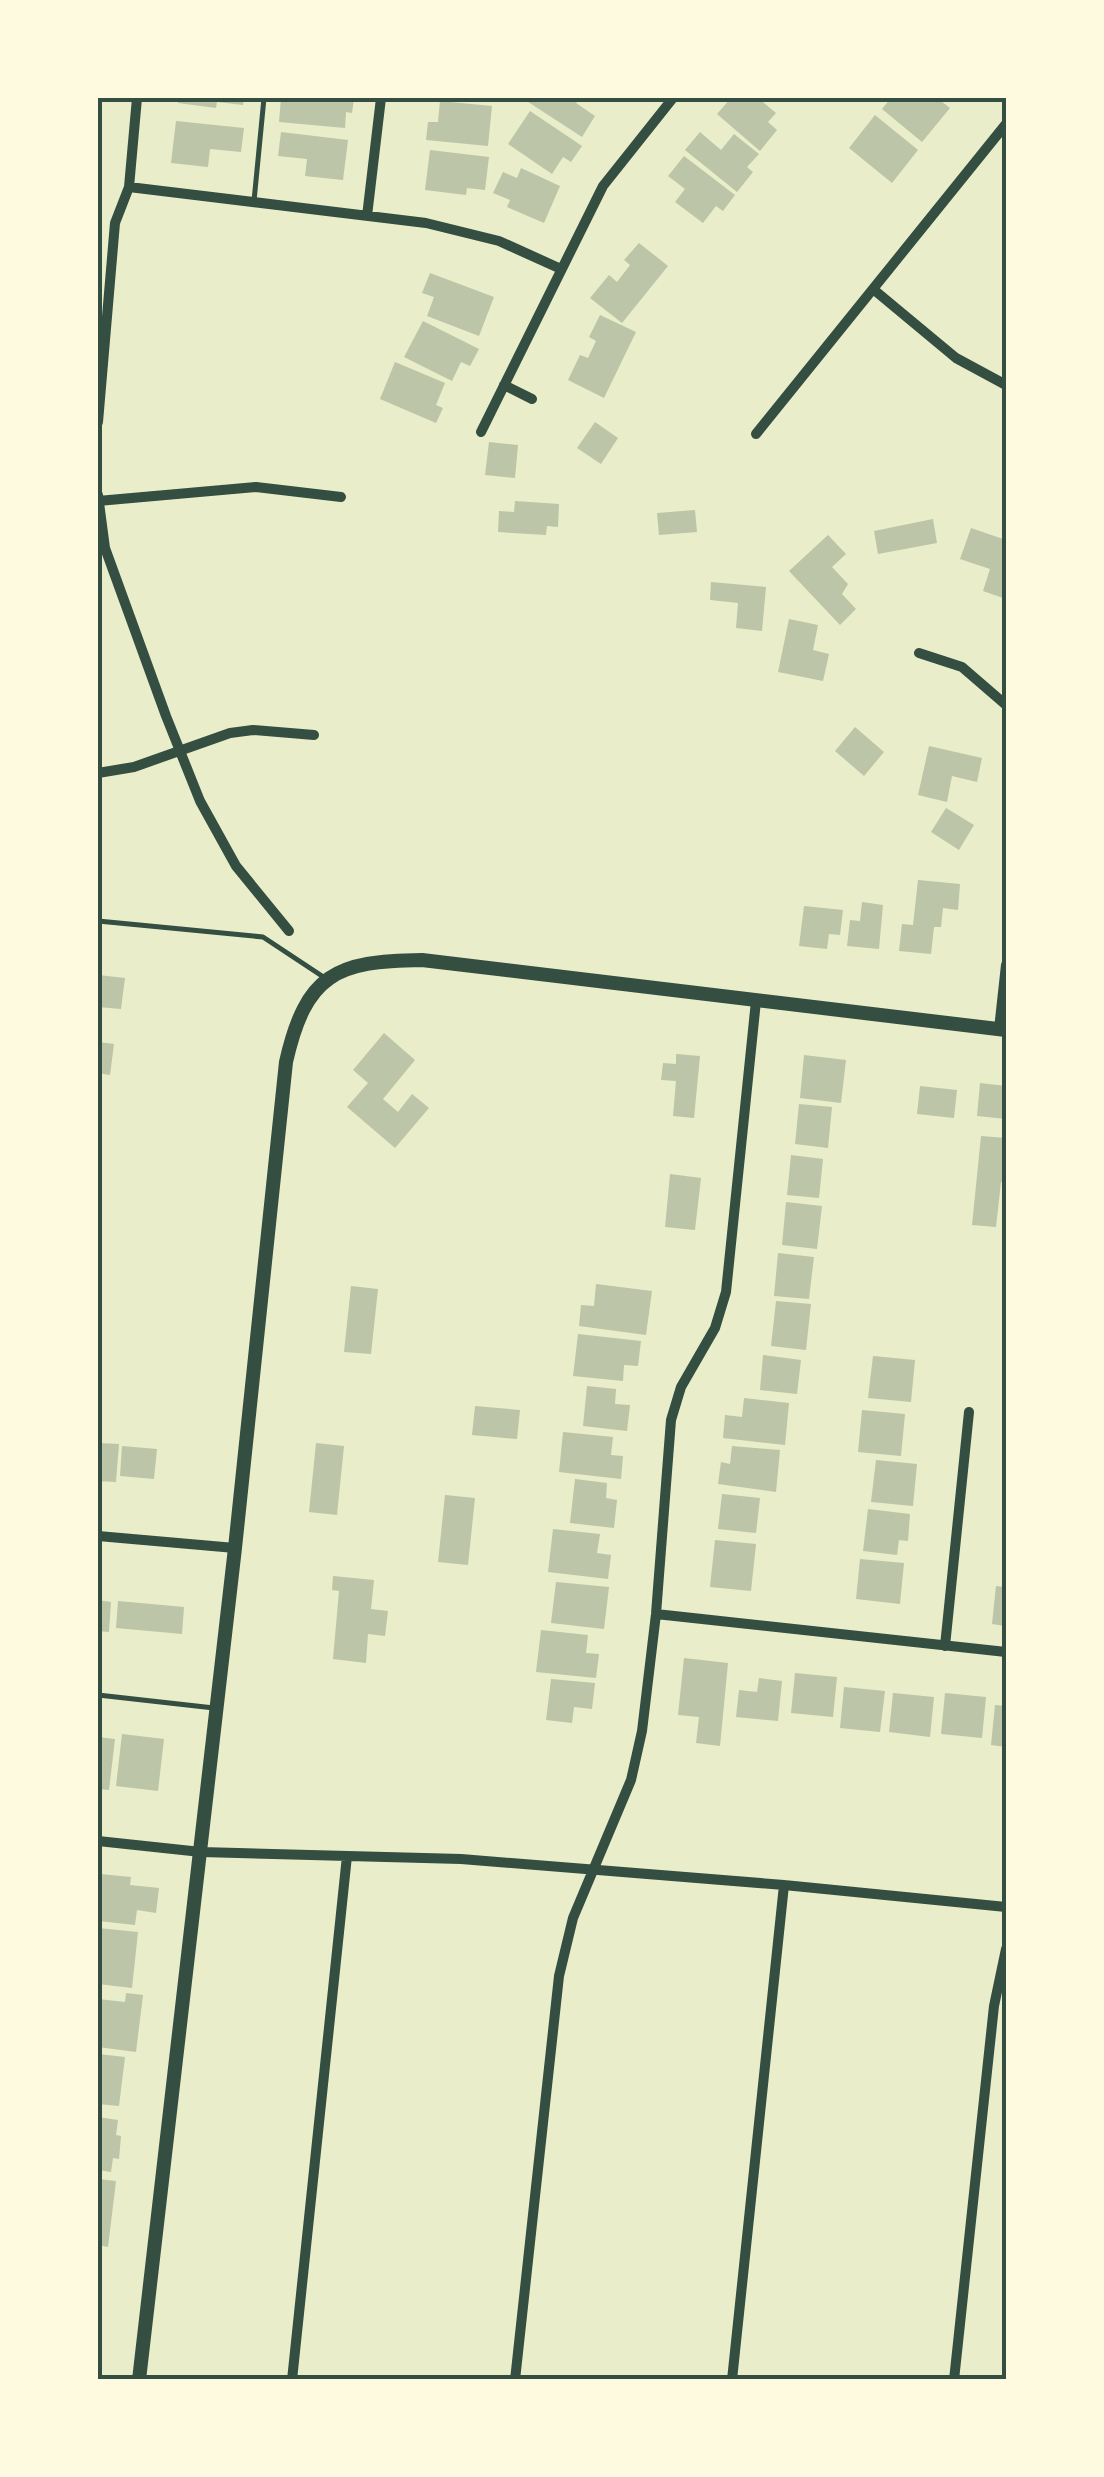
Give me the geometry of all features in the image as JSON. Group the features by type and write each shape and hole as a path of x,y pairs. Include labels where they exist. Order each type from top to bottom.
{"street":[{"path":"98,422 116,224 129,188 137,98"},
{"path":"368,216 381,98"},
{"path":"481,432 603,186 674,98"},
{"path":"756,434 1006,124"},
{"path":"129,188 426,223 499,241 562,269"},
{"path":"874,289 956,358 1006,385"},
{"path":"504,385 532,399"},
{"path":"290,932 236,866 200,801 106,548 98,499 256,487 341,497"},
{"path":"919,653 962,667 1006,705"},
{"path":"98,773 134,766 210,738 253,730 314,735"},
{"path":"138,2380 235,1548 286,1062 293,1031 306,1002 326,978 354,965 422,960 1003,1030 1006,966"},
{"path":"515,2380 559,1976 573,1918 618,1814 642,1731 656,1614 671,1420 681,1387 715,1328 726,1292 756,1001"},
{"path":"946,1646 968,1412"},
{"path":"98,1536 235,1548"},
{"path":"656,1614 1006,1652"},
{"path":"98,1842 200,1852 461,1859 1006,1907"},
{"path":"292,2380 348,1856"},
{"path":"732,2380 784,1886"},
{"path":"954,2380 994,2006 1006,1949"}],"lane":[{"path":"254,201 264,98"},
{"path":"98,921 263,937 326,978"},
{"path":"98,1695 217,1708"}],"building":[{"path":"179,98 244,98 243,105 217,102 216,108 178,103"},
{"path":"281,98 354,98 352,113 346,112 345,128 279,122"},
{"path":"522,98 579,98 576,103 595,116 582,137"},
{"path":"731,98 758,98 776,113 768,122 777,130 760,151 717,114"},
{"path":"891,98 937,98 950,108 922,142 882,109"},
{"path":"440,101 492,106 488,146 426,140 428,122 438,122"},
{"path":"530,111 582,146 571,162 563,157 552,174 508,144"},
{"path":"875,115 918,150 892,183 849,148"},
{"path":"176,121 244,128 241,152 210,149 208,167 171,163"},
{"path":"281,132 348,140 343,180 305,176 307,159 278,156"},
{"path":"700,132 721,150 734,134 759,154 747,167 753,172 737,192 685,150"},
{"path":"430,150 489,157 485,190 467,188 466,195 425,190"},
{"path":"684,156 735,195 723,211 716,206 703,223 675,202 685,189 668,176"},
{"path":"521,168 560,186 544,223 507,207 510,200 493,193 503,172 517,178"},
{"path":"639,243 668,266 622,323 590,298 609,275 617,282 630,265 624,260"},
{"path":"430,273 494,297 479,336 427,316 434,297 422,293"},
{"path":"600,315 636,332 604,398 568,380 580,355 588,358 596,341 589,337"},
{"path":"423,321 479,349 470,366 461,362 452,381 404,357"},
{"path":"395,362 445,383 436,405 443,408 436,423 380,399"},
{"path":"595,422 618,438 601,464 577,448"},
{"path":"489,442 518,445 515,478 485,475"},
{"path":"515,501 559,504 558,527 547,526 546,535 498,532 499,511 514,512"},
{"path":"695,510 697,532 659,535 657,513"},
{"path":"933,519 937,543 878,554 874,531"},
{"path":"971,528 1006,540 1006,599 983,591 990,569 960,559"},
{"path":"828,535 846,554 832,567 848,584 842,594 856,609 840,625 789,571"},
{"path":"711,582 766,587 762,631 736,628 738,603 710,600"},
{"path":"789,619 818,625 813,650 829,654 823,681 778,672"},
{"path":"855,727 884,752 864,776 835,751"},
{"path":"929,746 982,758 977,782 952,776 947,802 918,795"},
{"path":"946,808 974,825 959,850 931,832"},
{"path":"918,880 960,884 958,910 943,908 941,927 934,927 931,954 899,951 902,924 913,925"},
{"path":"862,902 883,905 879,949 847,946 850,920 860,921"},
{"path":"804,906 843,910 840,935 829,934 827,949 799,946"},
{"path":"98,975 125,978 121,1009 98,1007"},
{"path":"384,1033 415,1060 383,1099 398,1112 412,1094 429,1108 395,1148 347,1107 368,1083 353,1070"},
{"path":"98,1042 114,1044 110,1075 98,1073"},
{"path":"676,1054 700,1056 694,1118 673,1116 676,1081 661,1080 663,1063 676,1064"},
{"path":"804,1055 846,1060 841,1103 800,1098"},
{"path":"980,1083 1006,1086 1006,1119 977,1116"},
{"path":"920,1086 957,1090 954,1118 917,1114"},
{"path":"799,1104 832,1107 828,1148 795,1144"},
{"path":"981,1136 1006,1138 1006,1182 1001,1182 996,1227 972,1225"},
{"path":"791,1155 823,1159 819,1198 787,1195"},
{"path":"670,1174 701,1178 695,1230 665,1227"},
{"path":"786,1202 822,1206 817,1249 782,1245"},
{"path":"778,1253 814,1257 809,1299 774,1296"},
{"path":"596,1284 652,1291 646,1335 579,1326 581,1305 594,1306"},
{"path":"351,1286 378,1289 371,1354 344,1352"},
{"path":"776,1301 811,1304 806,1350 771,1346"},
{"path":"578,1334 641,1341 638,1366 624,1365 623,1381 573,1376"},
{"path":"763,1355 801,1360 797,1394 760,1390"},
{"path":"873,1356 915,1360 911,1402 868,1398"},
{"path":"587,1386 616,1389 615,1404 630,1405 627,1431 583,1426"},
{"path":"744,1398 789,1403 785,1445 723,1438 725,1415 742,1417"},
{"path":"475,1406 520,1410 517,1439 472,1435"},
{"path":"862,1410 905,1414 901,1456 858,1452"},
{"path":"563,1432 613,1437 611,1455 623,1456 621,1479 559,1472"},
{"path":"98,1443 119,1444 116,1482 98,1481"},
{"path":"316,1443 344,1446 337,1515 309,1512"},
{"path":"122,1446 157,1449 154,1479 120,1476"},
{"path":"732,1446 780,1450 776,1492 718,1484 721,1462 730,1464"},
{"path":"876,1460 917,1464 913,1506 871,1502"},
{"path":"575,1479 607,1483 606,1498 617,1500 614,1528 570,1523"},
{"path":"722,1494 760,1498 756,1533 718,1529"},
{"path":"445,1495 475,1498 468,1565 438,1562"},
{"path":"868,1509 910,1514 908,1541 899,1540 897,1555 863,1551"},
{"path":"553,1529 600,1534 597,1553 611,1555 608,1579 548,1572"},
{"path":"715,1540 756,1544 751,1591 710,1587"},
{"path":"860,1559 904,1563 900,1604 856,1599"},
{"path":"333,1576 374,1580 371,1609 388,1611 385,1636 368,1634 366,1663 333,1659 339,1591 332,1590"},
{"path":"556,1582 609,1587 604,1629 551,1623"},
{"path":"996,1586 1006,1587 1006,1626 992,1624"},
{"path":"98,1600 111,1602 109,1632 98,1631"},
{"path":"118,1601 184,1607 182,1634 116,1628"},
{"path":"541,1630 588,1635 586,1653 599,1654 596,1678 536,1672"},
{"path":"684,1658 728,1663 720,1746 696,1743 699,1717 678,1715"},
{"path":"795,1673 837,1677 833,1717 791,1713"},
{"path":"759,1678 782,1681 778,1721 736,1717 739,1690 757,1692"},
{"path":"551,1679 595,1683 592,1709 574,1707 572,1723 546,1720"},
{"path":"844,1687 885,1691 880,1732 840,1728"},
{"path":"893,1693 934,1697 930,1737 889,1732"},
{"path":"945,1693 986,1697 982,1738 941,1734"},
{"path":"995,1705 1006,1706 1006,1747 991,1745"},
{"path":"122,1734 164,1739 158,1791 116,1786"},
{"path":"98,1737 115,1739 109,1790 98,1789"},
{"path":"100,1874 131,1877 130,1885 159,1888 156,1913 137,1910 135,1925 98,1921"},
{"path":"98,1928 138,1932 132,1988 98,1984"},
{"path":"126,1993 143,1995 136,2052 98,2047 98,1999 125,2002"},
{"path":"98,2054 125,2057 119,2106 98,2104"},
{"path":"98,2117 118,2120 119,2159 113,2158 111,2172 98,2170"},
{"path":"98,2179 116,2181 108,2247 98,2245"}]}
